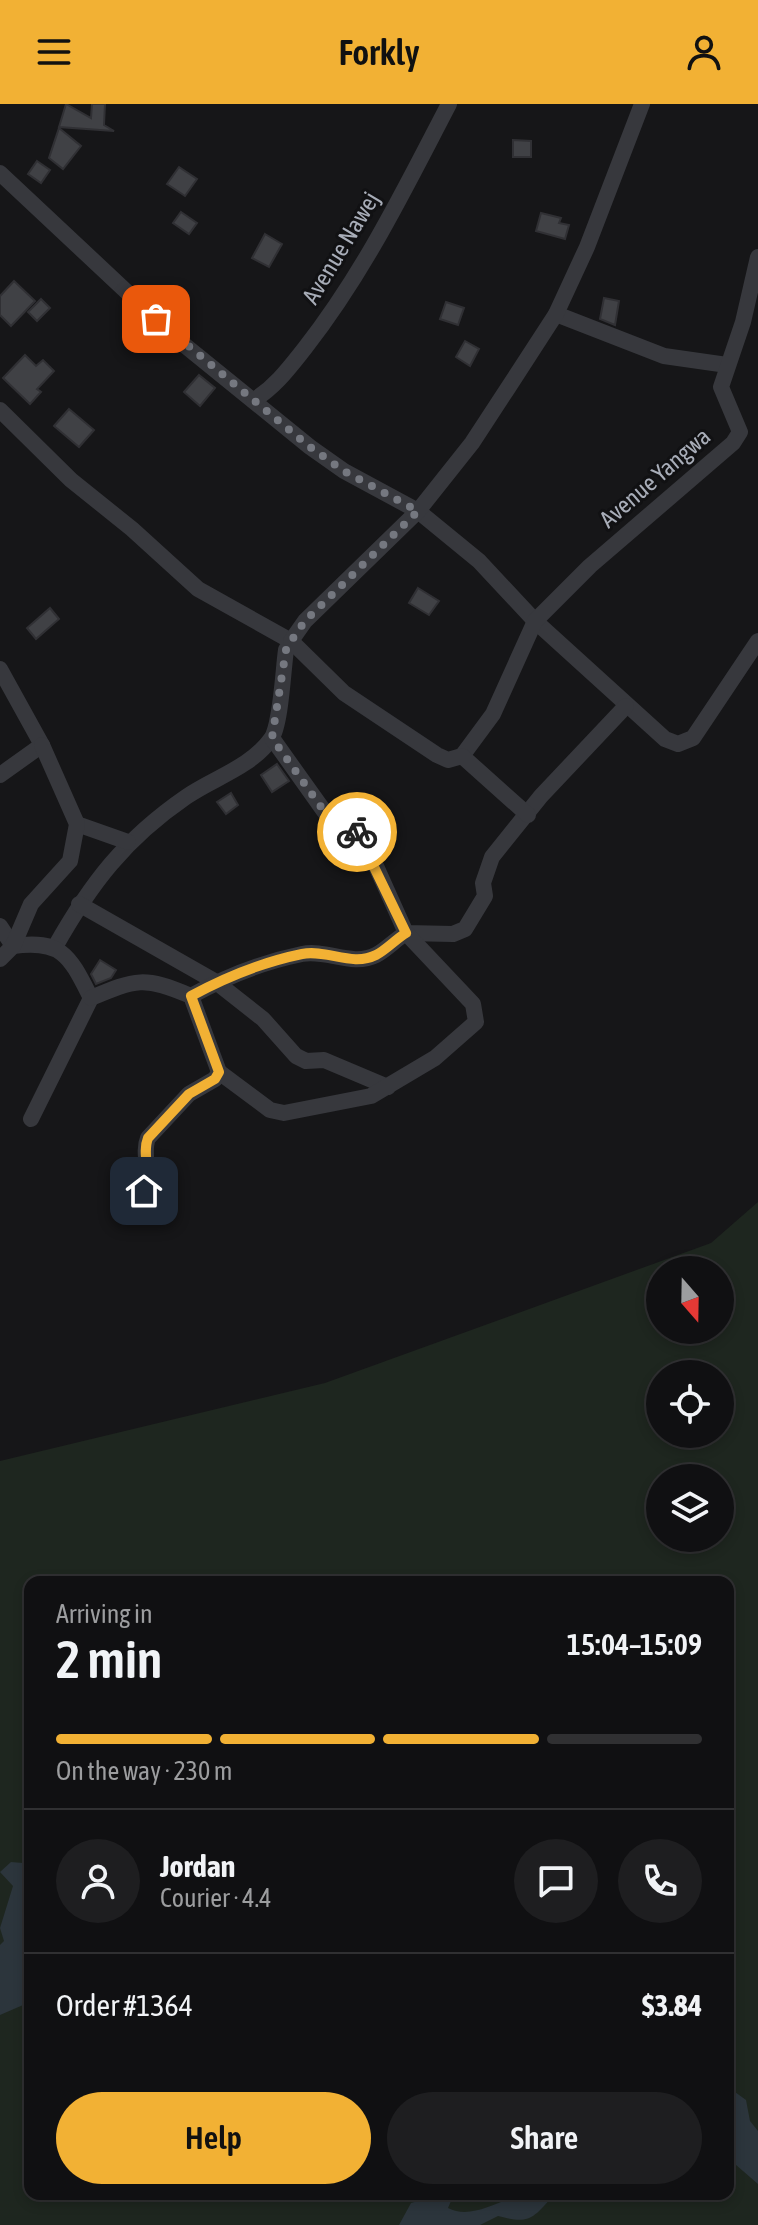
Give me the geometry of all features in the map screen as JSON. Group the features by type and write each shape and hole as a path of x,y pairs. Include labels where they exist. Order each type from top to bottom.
{"street":[{"name":"Avenue Nawej","path":"254,400 271,390 286,373 347,293 380,239 449,104"},
{"path":"55,947 79,904 128,842 184,799 239,769 272,738 286,650 291,641 305,621 418,511 472,443 556,314 587,247 642,104"},
{"path":"0,173 177,339 344,471 418,511 479,561 535,621 665,739 678,744 693,738 758,641"},
{"name":"Avenue Yangwa","path":"535,621 590,566 733,443 740,432 726,406 721,387 743,322 758,257"},
{"path":"556,314 664,356 727,365"},
{"path":"0,410 71,480 132,529 198,589 291,641 344,693 448,760 462,756 493,714 535,621"},
{"path":"0,669 42,745 77,824 70,861 31,904 13,946 0,959"},
{"path":"191,996 216,982 304,954 321,952 349,960 364,958 376,955 406,933 453,934 465,929 485,896 483,883 492,857 541,796 626,706"},
{"path":"31,1119 91,998 133,981 164,985 191,996 219,1072 270,1110 284,1113 371,1096 435,1058 476,1022 473,1004 406,933 362,835 324,811 272,738"},
{"path":"0,775 42,745"},
{"path":"462,756 528,815"},
{"path":"77,824 128,842"},
{"path":"79,904 216,982 263,1019 296,1056 306,1061 324,1060 388,1087"},
{"path":"0,926 13,946"},
{"path":"13,946 36,943 55,947 75,966 91,998"},
{"path":"144,1191 148,1180 145,1146 148,1138 189,1094 215,1079 219,1072"}],"shaded area":[{"path":"758,1202 758,2225 0,2225 0,1461 325,1383 646,1267 646,1344 734,1344 734,1256 675,1256 711,1243"},
{"path":"11,1862 23,1863 24,1866 24,2005 0,2015 0,1945 4,1941 0,1928 13,1886 0,1872"},
{"path":"734,2091 746,2100 750,2121 758,2131 758,2184 734,2163"},
{"path":"451,2200 448,2208 461,2212 486,2208 506,2200 549,2200 534,2215 523,2220 498,2216 480,2225 399,2225 411,2203"}],"building":[{"path":"66,104 91,118 92,104 105,104 104,125 114,131 59,127"},
{"path":"59,128 81,146 63,169 49,158"},
{"path":"513,140 531,141 531,157 513,157"},
{"path":"37,161 50,170 41,183 28,174"},
{"path":"179,167 197,179 185,196 167,184"},
{"path":"181,212 197,223 189,234 173,223"},
{"path":"541,213 561,218 559,223 569,225 565,239 536,231"},
{"path":"265,234 282,244 269,267 252,258"},
{"path":"14,281 35,301 11,326 0,315 0,296"},
{"path":"604,298 619,301 615,325 600,319"},
{"path":"41,299 50,308 37,321 28,312"},
{"path":"446,302 464,308 458,325 440,319"},
{"path":"465,341 479,349 470,366 456,357"},
{"path":"25,355 36,366 43,360 54,371 37,389 41,392 30,404 3,378"},
{"path":"199,375 215,388 200,406 184,392"},
{"path":"69,409 94,430 79,447 54,426"},
{"path":"418,588 439,601 429,615 409,603"},
{"path":"50,608 59,619 36,639 27,628"},
{"path":"277,764 289,781 272,792 261,775"},
{"path":"231,793 238,805 226,814 217,802"},
{"path":"100,960 116,970 111,978 96,984 91,974"}],"way so far":[{"path":"156,319 310,447 344,471 418,511 305,621 286,650 272,738 324,811 357,832"}],"route":[{"path":"144,1191 148,1180 145,1146 148,1138 189,1094 215,1079 219,1072 191,996 224,978 304,954 321,952 349,960 376,955 406,933 362,835 357,832"}]}
